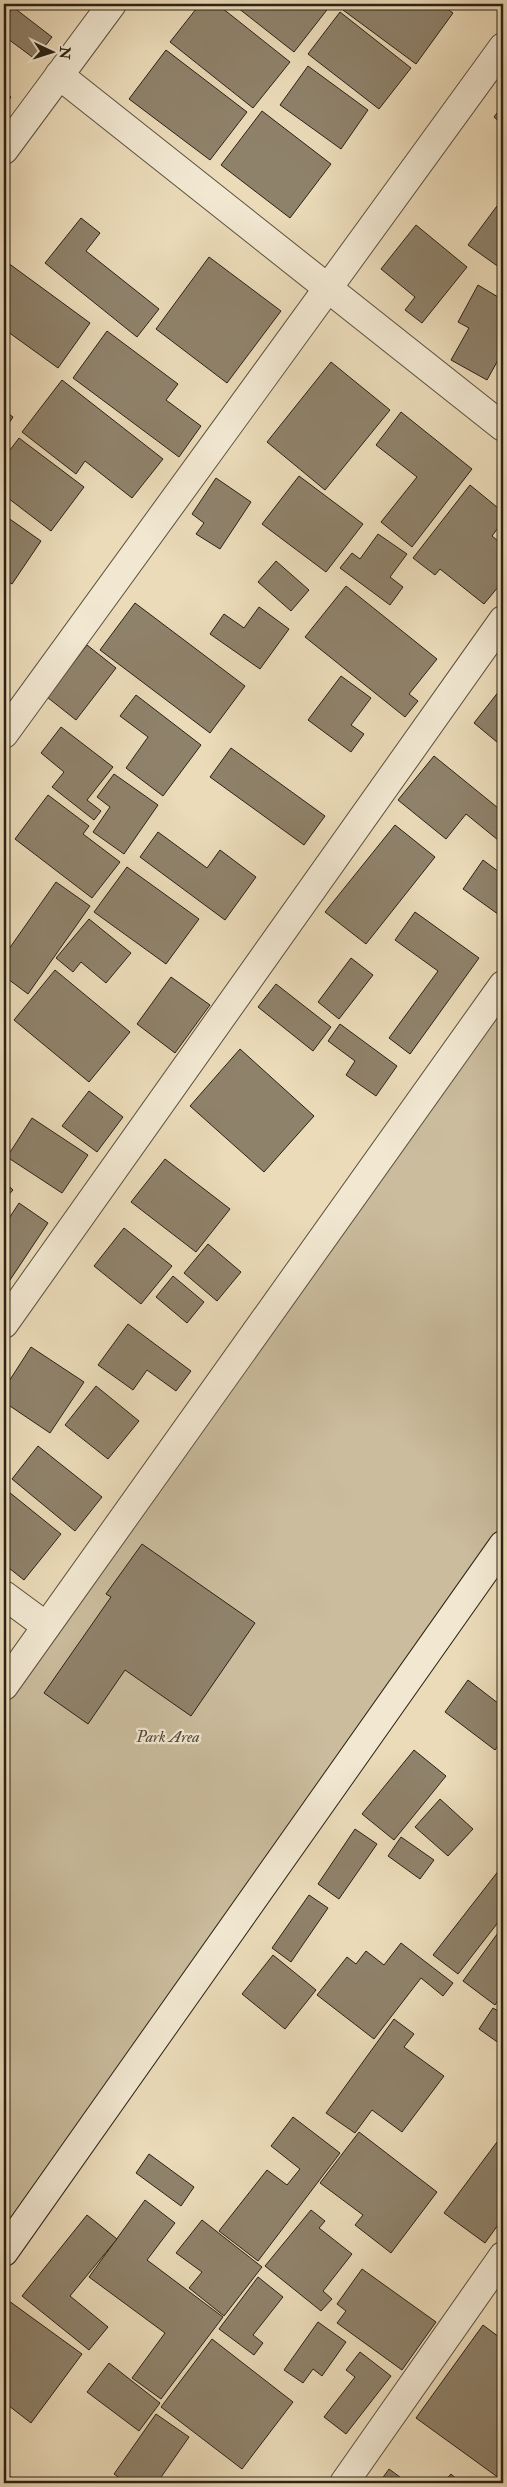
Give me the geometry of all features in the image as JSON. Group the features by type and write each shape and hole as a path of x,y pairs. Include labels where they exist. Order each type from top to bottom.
{"street":[{"path":"4,150 112,4"},
{"path":"4,734 503,46"},
{"path":"59,75 329,286 503,427"},
{"path":"4,1324 503,620"},
{"path":"4,1686 503,985"},
{"path":"4,2252 503,1544"},
{"path":"4,1595 46,1626"},
{"path":"344,2483 503,2256"}],"green space":[{"name":"Park Area","path":"503,985 503,1545 4,2252 4,1686"}],"building":[{"path":"200,4 217,4 290,62 253,108 170,42"},
{"path":"233,4 328,4 330,6 294,52"},
{"path":"348,4 441,4 453,13 416,64 343,10"},
{"path":"13,7 52,37 35,59 4,36 4,20"},
{"path":"340,12 411,68 379,109 308,54"},
{"path":"166,50 247,112 210,160 129,99"},
{"path":"308,66 368,110 341,149 280,105"},
{"path":"4,90 11,97 4,106"},
{"path":"503,105 503,125 494,117"},
{"path":"262,111 331,164 290,218 221,165"},
{"path":"497,206 503,211 503,270 468,245"},
{"path":"81,218 100,233 86,251 159,309 137,337 45,263"},
{"path":"416,225 467,267 422,323 405,310 415,297 381,269"},
{"path":"209,257 281,311 227,383 156,329"},
{"path":"4,260 90,323 58,368 4,329"},
{"path":"478,285 503,300 503,351 487,380 451,360 469,328 458,322"},
{"path":"107,331 178,384 166,400 201,426 179,457 73,378"},
{"path":"331,362 390,410 325,490 267,442"},
{"path":"62,380 163,459 132,498 85,461 76,474 22,432"},
{"path":"4,410 13,417 4,431"},
{"path":"401,412 472,469 412,547 381,522 417,477 376,445"},
{"path":"19,438 84,487 51,531 4,495 4,458"},
{"path":"299,476 363,524 326,572 262,524"},
{"path":"216,478 251,502 220,549 196,534 204,523 192,514"},
{"path":"470,485 503,512 503,521 492,536 503,545 503,581 484,604 440,569 435,575 413,558"},
{"path":"4,515 41,541 12,584 4,579"},
{"path":"378,534 407,554 390,577 403,587 390,605 340,568 352,553 360,559"},
{"path":"276,561 309,590 291,611 258,582"},
{"path":"346,586 437,659 409,694 418,701 405,717 305,637"},
{"path":"135,603 245,686 210,733 100,650"},
{"path":"259,607 289,629 260,669 210,634 224,614 244,628"},
{"path":"87,645 116,668 76,720 47,697"},
{"path":"341,676 371,698 351,725 364,734 351,752 308,720"},
{"path":"503,686 503,747 474,723"},
{"path":"136,695 201,745 163,796 126,768 148,737 120,716"},
{"path":"61,727 113,767 87,800 101,811 94,820 52,787 64,772 41,753"},
{"path":"231,748 325,816 304,845 210,777"},
{"path":"434,756 503,812 503,834 498,840 466,814 446,839 398,800"},
{"path":"114,774 158,805 124,854 93,832 110,807 97,797"},
{"path":"48,795 89,826 83,834 120,862 92,898 15,839"},
{"path":"395,825 435,857 366,944 325,912"},
{"path":"158,832 207,868 220,850 256,877 225,920 140,857"},
{"path":"483,860 503,875 502,917 463,889"},
{"path":"127,867 199,919 166,964 94,912"},
{"path":"56,882 90,906 28,994 4,976 4,956"},
{"path":"415,912 479,958 410,1054 389,1038 438,971 395,940"},
{"path":"89,919 131,953 106,983 81,962 73,972 56,958"},
{"path":"351,958 373,975 339,1019 318,1002"},
{"path":"55,970 130,1032 89,1082 14,1020"},
{"path":"171,977 210,1005 175,1053 137,1024"},
{"path":"276,984 331,1027 313,1051 258,1007"},
{"path":"340,1024 397,1066 376,1096 346,1075 355,1061 328,1041"},
{"path":"240,1049 314,1116 264,1172 190,1106"},
{"path":"89,1091 123,1117 97,1152 62,1126"},
{"path":"32,1118 88,1155 62,1193 7,1157"},
{"path":"165,1159 230,1209 196,1252 131,1202"},
{"path":"4,1181 13,1190 4,1200"},
{"path":"19,1203 48,1223 4,1289 4,1226"},
{"path":"124,1228 172,1266 141,1304 94,1266"},
{"path":"208,1244 241,1272 217,1301 184,1273"},
{"path":"173,1276 204,1302 187,1323 156,1297"},
{"path":"128,1324 191,1371 176,1391 147,1370 133,1390 98,1365"},
{"path":"31,1347 84,1382 50,1433 4,1402 4,1389"},
{"path":"96,1386 139,1421 108,1459 65,1425"},
{"path":"38,1446 102,1497 75,1531 12,1479"},
{"path":"4,1488 61,1534 24,1580 4,1564 4,1552 9,1546 4,1541"},
{"path":"142,1544 255,1623 191,1716 125,1670 88,1724 44,1693 111,1597 106,1594"},
{"path":"468,1680 503,1707 503,1739 495,1750 445,1712"},
{"path":"414,1750 446,1776 394,1840 362,1814"},
{"path":"440,1799 473,1829 448,1856 415,1827"},
{"path":"355,1829 377,1844 339,1899 318,1884"},
{"path":"401,1837 434,1860 420,1879 388,1856"},
{"path":"503,1865 503,1916 458,1974 433,1955"},
{"path":"309,1895 328,1908 291,1962 272,1948"},
{"path":"503,1926 503,1993 495,2005 463,1981"},
{"path":"401,1943 453,1983 443,1996 421,1978 374,2039 317,1995 347,1957 356,1964 366,1951 384,1965"},
{"path":"273,1955 316,1990 285,2029 242,1994"},
{"path":"493,2008 503,2014 503,2046 479,2029"},
{"path":"394,2019 414,2034 404,2047 444,2076 402,2132 372,2110 355,2133 326,2113"},
{"path":"293,2117 340,2153 258,2261 219,2231 267,2170 287,2185 300,2169 271,2146"},
{"path":"359,2132 437,2192 391,2253 355,2225 363,2215 320,2183"},
{"path":"503,2134 503,2218 485,2243 444,2213"},
{"path":"149,2154 194,2187 181,2206 136,2173"},
{"path":"145,2200 175,2223 147,2260 223,2317 161,2399 132,2378 165,2333 89,2277"},
{"path":"311,2210 325,2221 319,2228 352,2254 323,2291 332,2299 321,2311 265,2266"},
{"path":"87,2215 117,2239 70,2296 108,2327 89,2350 22,2296"},
{"path":"202,2220 262,2267 224,2316 189,2288 202,2272 176,2253"},
{"path":"362,2269 436,2322 402,2370 337,2323 346,2311 337,2304"},
{"path":"258,2277 283,2297 253,2335 263,2343 254,2355 219,2329"},
{"path":"9,2301 82,2354 31,2423 4,2402 4,2308"},
{"path":"318,2322 346,2342 322,2376 313,2369 303,2383 284,2370"},
{"path":"483,2325 503,2340 503,2383 498,2390 503,2394 503,2481 416,2418"},
{"path":"212,2339 293,2402 242,2469 161,2407"},
{"path":"360,2352 391,2376 346,2434 324,2417 355,2377 346,2370"},
{"path":"109,2363 160,2403 139,2431 87,2392"},
{"path":"156,2414 189,2437 157,2483 127,2483 114,2474"},
{"path":"389,2469 408,2483 379,2483"},
{"path":"4,2470 12,2478 7,2483 4,2483"},
{"path":"451,2474 461,2483 443,2483"}]}
